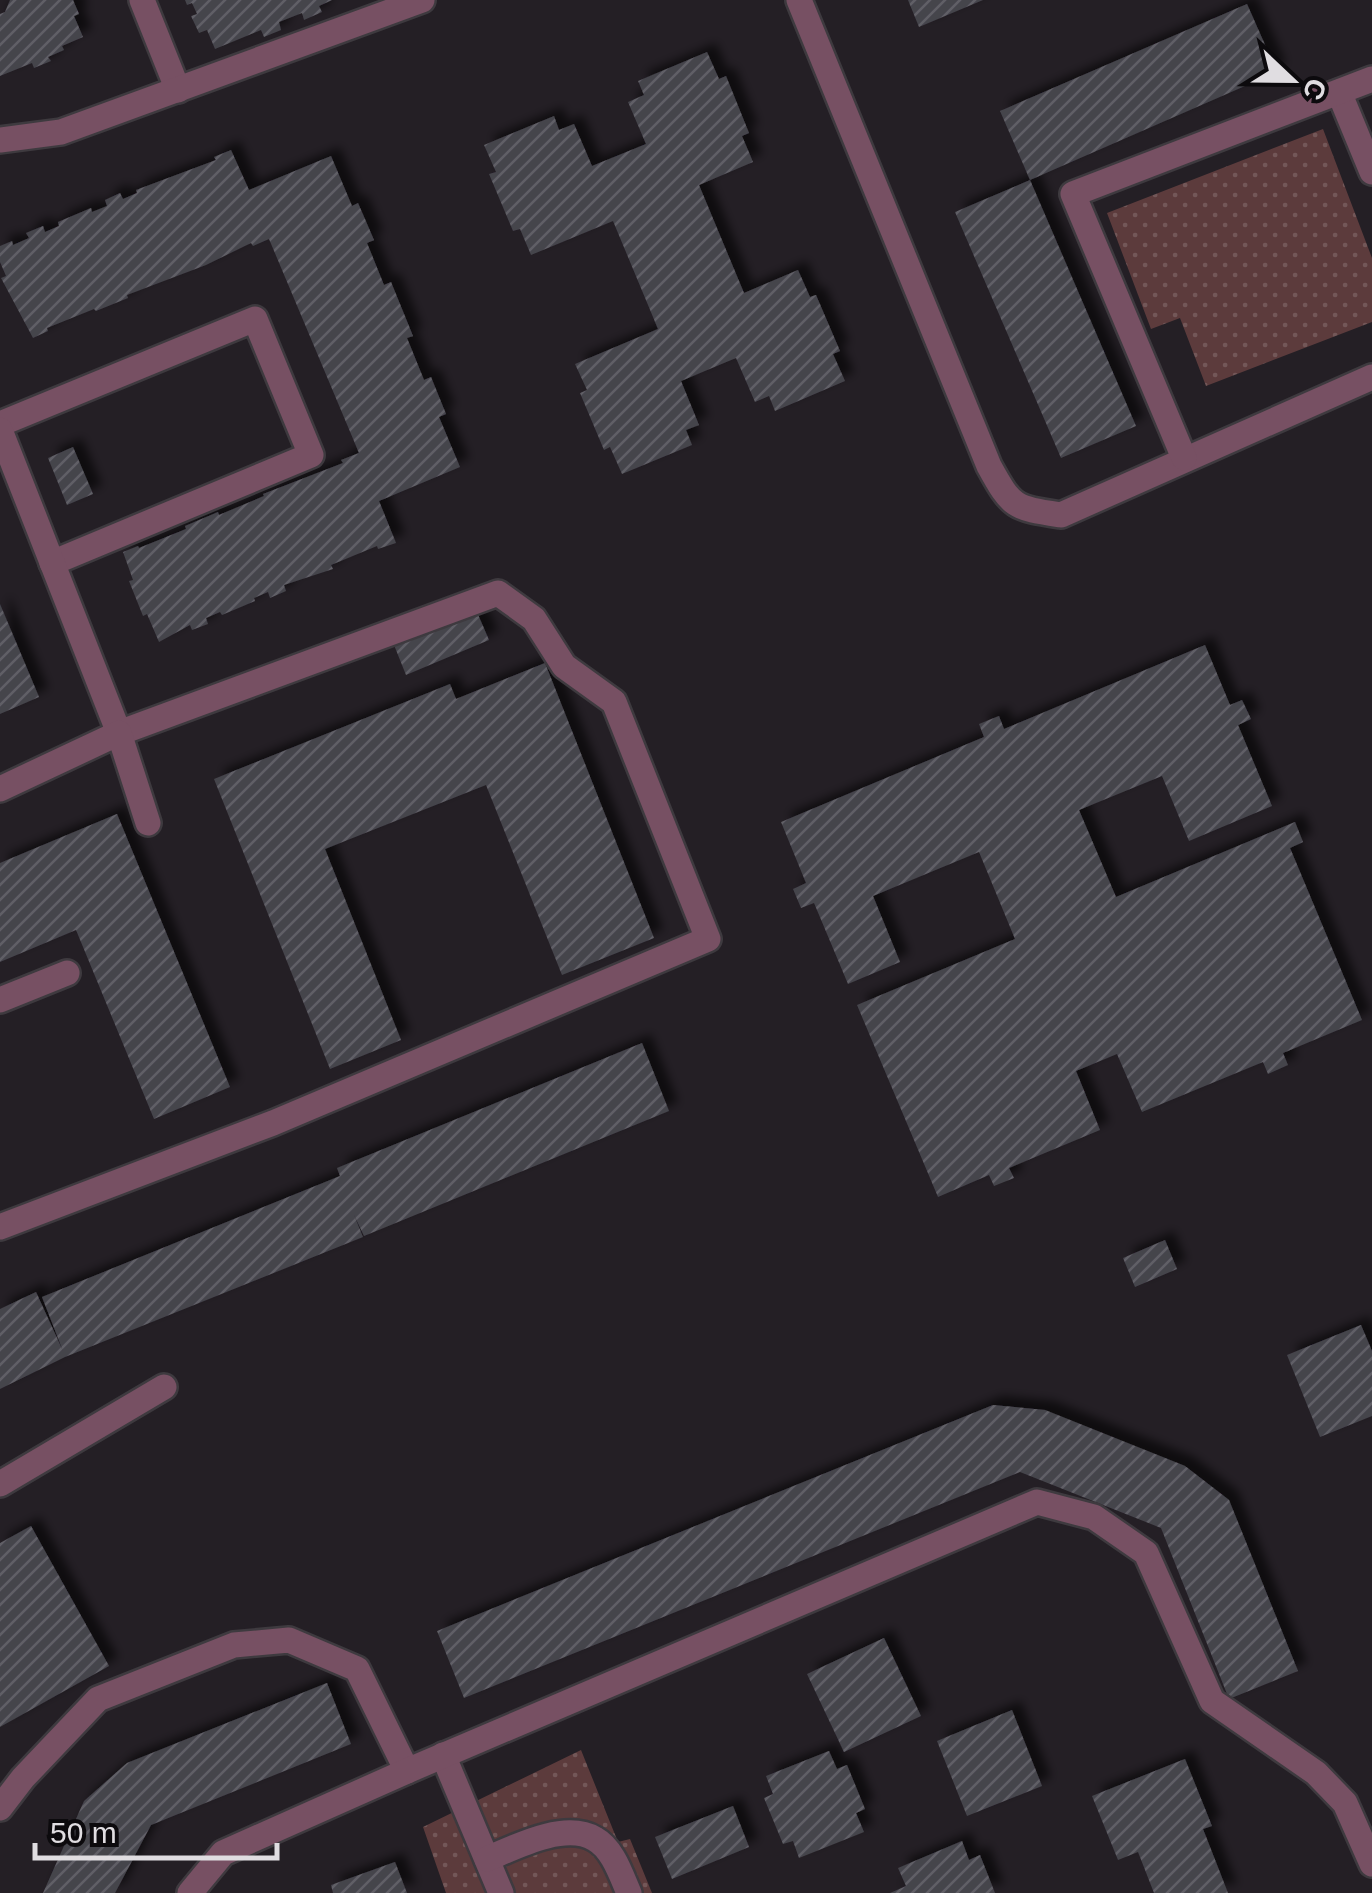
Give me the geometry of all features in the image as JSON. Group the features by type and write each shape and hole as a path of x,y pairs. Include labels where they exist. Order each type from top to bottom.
{"street":[{"path":"142,0 178,90"},
{"path":"0,140 61,132 422,0"},
{"path":"798,0 990,466 1006,497 1023,510 1061,515 1372,377"},
{"path":"1184,458 1073,194 1372,79"},
{"path":"1339,92 1372,172"},
{"path":"52,562 311,455 254,319 0,427 52,562 119,732 148,823"},
{"path":"0,789 119,732 498,593 534,619 564,666 614,702 708,940 272,1123 0,1227"},
{"path":"0,1000 67,972"},
{"path":"0,1484 164,1387"},
{"path":"190,1893 222,1853 406,1770 1037,1502 1094,1517 1146,1552 1212,1701 1316,1773 1345,1803 1372,1864"},
{"path":"0,1808 98,1699 234,1645 289,1640 357,1668 406,1770"},
{"path":"443,1755 501,1893"},
{"path":"487,1859 538,1837 585,1836 596,1839 615,1860 629,1893"}],"shaded area":[{"path":"1323,129 1372,258 1372,322 1206,386 1180,318 1151,329 1107,213"},
{"path":"581,1750 618,1842 630,1839 652,1893 446,1893 423,1827"}],"building":[{"path":"10,0 73,0 79,14 74,16 83,37 62,46 64,50 48,57 51,61 34,68 32,63 0,76 0,14"},
{"path":"185,0 332,0 319,6 322,12 304,20 302,13 279,22 281,30 264,37 261,30 215,49 207,30 199,33 191,16 197,14 192,3 187,5"},
{"path":"908,0 983,0 919,27"},
{"path":"1247,4 1277,72 1030,180 1000,111"},
{"path":"707,52 719,79 726,76 749,133 742,136 753,162 699,185 744,293 798,270 810,297 816,295 840,351 833,354 845,381 775,411 769,396 755,402 736,358 681,381 699,425 686,430 692,445 622,474 610,447 604,450 580,393 587,390 575,364 658,329 613,221 531,255 520,229 513,231 489,174 496,172 484,145 554,116 559,130 574,124 592,166 646,144 628,102 644,95 638,81"},
{"path":"231,150 249,190 331,156 352,206 358,203 374,240 367,243 384,285 391,282 413,336 407,338 424,380 431,377 446,414 439,417 460,467 379,501 396,543 378,549 377,546 331,565 333,569 284,585 286,591 270,598 268,592 222,615 220,612 206,618 208,624 192,630 190,625 159,642 129,581 133,580 123,552 186,529 185,526 343,463 341,460 359,453 269,239 47,328 48,331 33,338 1,278 6,276 0,262 0,246 29,238 26,233 43,226 45,232 91,208 92,212 107,206 105,200 120,193 123,199"},
{"path":"1030,180 1136,426 1061,458 955,212"},
{"path":"73,447 93,494 67,505 48,458"},
{"path":"0,604 39,697 0,714"},
{"path":"476,610 489,640 406,675 394,645"},
{"path":"1205,645 1230,705 1242,700 1251,719 1238,725 1272,806 1189,841 1162,776 1079,810 1116,897 1295,822 1303,842 1290,848 1362,1020 1283,1053 1288,1065 1268,1074 1263,1062 1142,1112 1117,1054 1076,1071 1100,1130 1009,1168 1014,1178 994,1186 989,1175 938,1197 857,1005 1015,939 979,852 873,896 900,962 848,984 814,903 801,908 793,889 806,883 781,822 984,737 979,724 999,716 1004,729"},
{"path":"545,663 654,938 562,975 486,785 325,849 401,1040 330,1069 214,779 450,684 456,699"},
{"path":"117,814 230,1087 154,1119 76,930 0,962 0,863"},
{"path":"642,1043 669,1111 364,1236 354,1215 363,1237 65,1357 0,1389 0,1309 36,1292 63,1351 42,1297 340,1176 337,1168"},
{"path":"1165,1240 1177,1269 1135,1287 1123,1258"},
{"path":"1361,1325 1372,1351 1372,1416 1320,1437 1287,1355"},
{"path":"993,1405 1045,1410 1185,1466 1229,1500 1298,1671 1229,1699 1161,1528 1020,1472 464,1698 437,1631"},
{"path":"31,1526 109,1666 0,1727 0,1543"},
{"path":"884,1638 921,1716 844,1752 807,1674"},
{"path":"327,1683 351,1744 151,1825 115,1893 43,1893 84,1801 127,1763"},
{"path":"1012,1710 1042,1786 967,1816 937,1741"},
{"path":"829,1751 837,1769 847,1765 865,1809 856,1813 864,1832 799,1858 793,1841 783,1844 764,1798 773,1794 766,1776"},
{"path":"1185,1759 1212,1826 1203,1829 1228,1893 1154,1893 1138,1852 1118,1860 1092,1796"},
{"path":"733,1806 749,1847 672,1879 655,1837"},
{"path":"962,1841 969,1860 980,1855 995,1893 890,1893 906,1886 898,1868"},
{"path":"395,1862 407,1893 333,1893 331,1885"}]}
